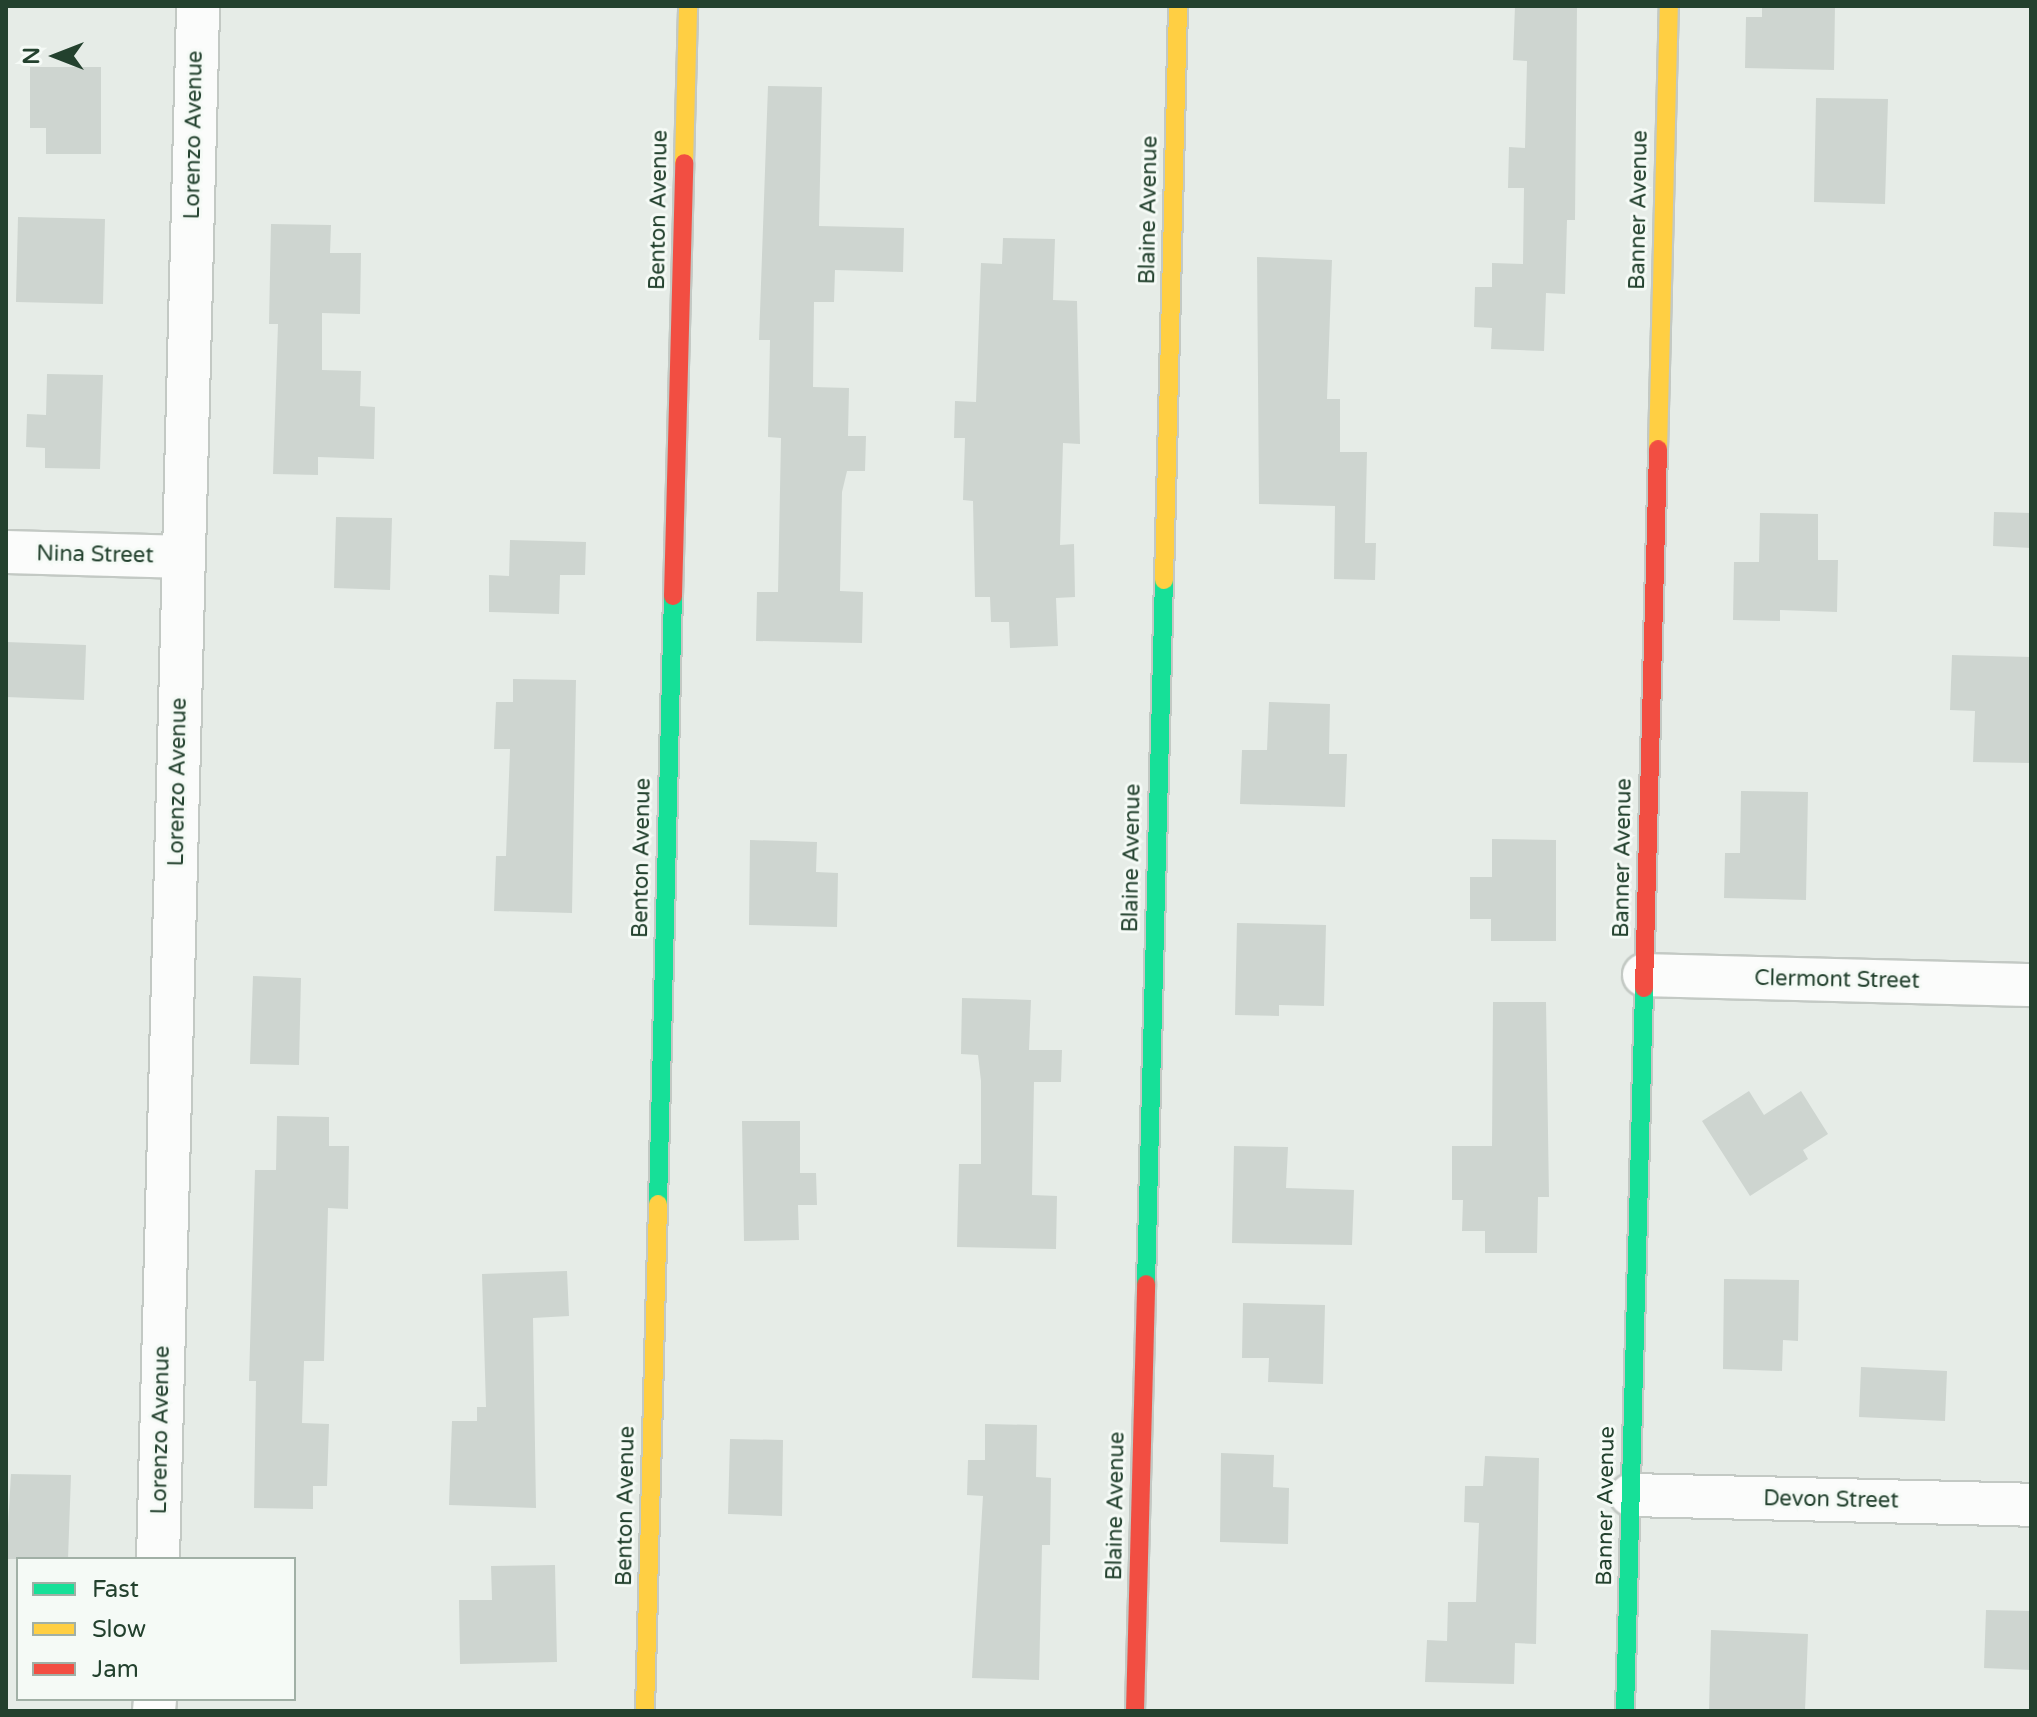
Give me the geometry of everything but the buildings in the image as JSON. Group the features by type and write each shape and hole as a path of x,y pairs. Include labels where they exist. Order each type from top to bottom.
{"street":[{"name":"Lorenzo Avenue","path":"158,1557 198,6"},
{"name":"Benton Avenue","path":"645,1711 688,6"},
{"name":"Blaine Avenue","path":"1135,1711 1178,6"},
{"name":"Banner Avenue","path":"1625,1711 1669,6"},
{"name":"Nina Street","path":"6,552 183,557"},
{"name":"Clermont Street","path":"1644,975 2031,985"},
{"name":"Devon Street","path":"1631,1495 2031,1505"}],"traffic: fast":[{"path":"1146,1284 1164,580"},
{"path":"658,1204 673,596"},
{"path":"1625,1711 1644,988"}],"traffic: slow":[{"path":"684,163 688,6"},
{"path":"1164,580 1178,6"},
{"path":"1658,449 1669,6"},
{"path":"645,1711 658,1204"}],"traffic: jam":[{"path":"673,596 684,163"},
{"path":"1644,988 1658,449"},
{"path":"1135,1711 1146,1284"}]}
